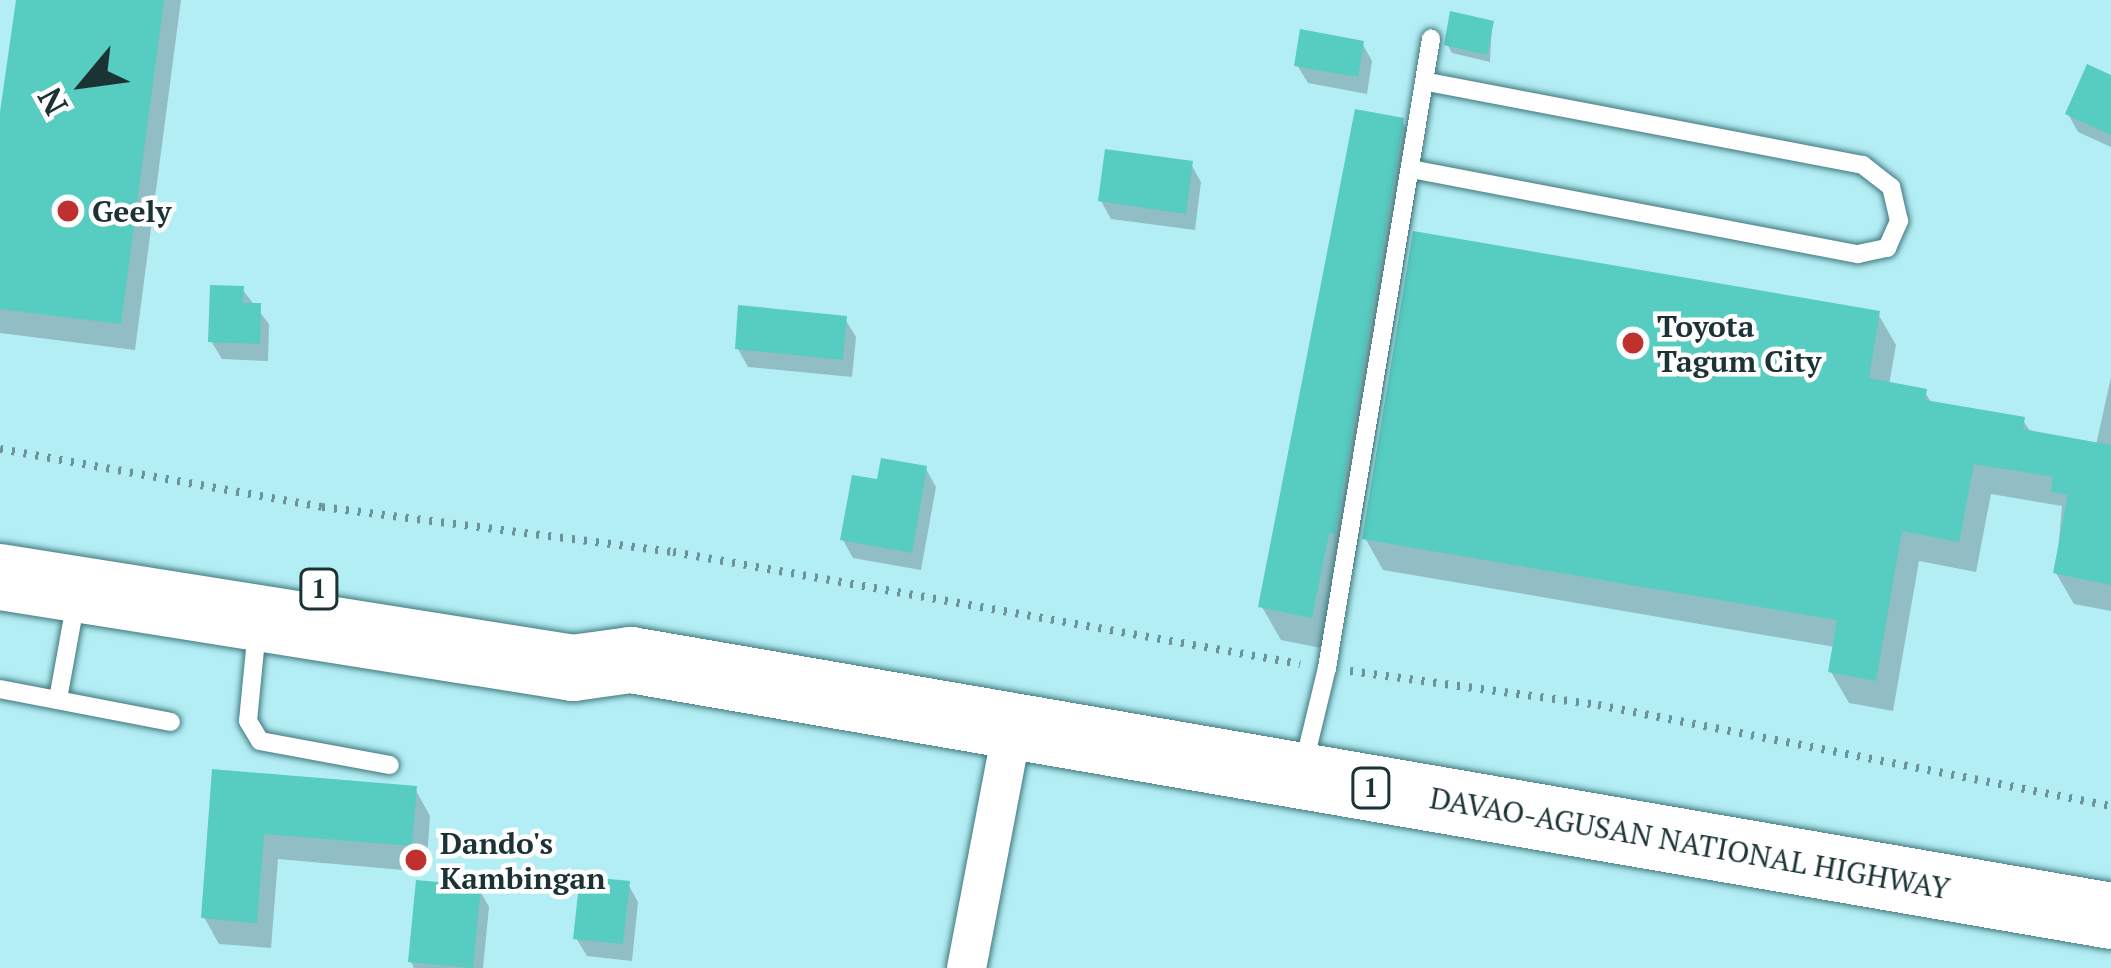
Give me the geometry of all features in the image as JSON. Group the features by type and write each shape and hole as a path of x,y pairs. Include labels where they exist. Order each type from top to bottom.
{"highway":[{"name":"DAVAO-AGUSAN NATIONAL HIGHWAY","path":"0,536 579,632 631,660"},
{"name":"DAVAO-AGUSAN NATIONAL HIGHWAY","path":"0,577 574,668 631,660 2111,916"}],"street":[{"path":"966,968 1012,726"}],"lane":[{"path":"1301,776 1328,668 1431,39"},
{"path":"1411,169 1858,254 1887,248 1899,221 1891,187 1863,165 1426,82"},
{"path":"58,699 77,589"},
{"path":"258,618 248,721 260,741 389,765"},
{"path":"0,688 171,722"}],"path":[{"path":"0,449 322,506 673,552 1328,668 1598,706 2111,806"}],"building":[{"name":"Geely","path":"16,0 164,0 121,324 0,309 0,112"},
{"path":"1450,11 1494,21 1487,55 1444,45"},
{"path":"1300,29 1364,41 1358,77 1294,66"},
{"path":"2087,64 2111,75 2111,135 2065,114"},
{"path":"1355,109 1404,118 1335,534 1329,533 1312,618 1258,607"},
{"path":"1105,149 1193,161 1186,214 1098,201"},
{"path":"1413,231 1880,311 1869,378 1927,389 1925,400 2025,417 2023,429 2111,445 2111,585 2053,573 2068,495 2051,492 2053,477 1974,464 1959,542 1902,531 1876,681 1828,672 1837,620 1362,539"},
{"path":"210,285 244,286 243,303 261,303 260,344 208,342"},
{"path":"738,305 847,316 843,360 735,349"},
{"path":"881,458 927,466 912,553 840,540 852,475 877,479"},
{"path":"212,769 417,786 412,846 264,834 257,923 201,918"},
{"path":"580,876 630,881 623,944 573,939"},
{"path":"416,880 481,886 473,968 408,962"}],"place":[{"name":"Geely","path":"68,211"},
{"name":"Toyota Tagum City","path":"1633,343"},
{"name":"Dando's Kambingan","path":"416,860"}]}
